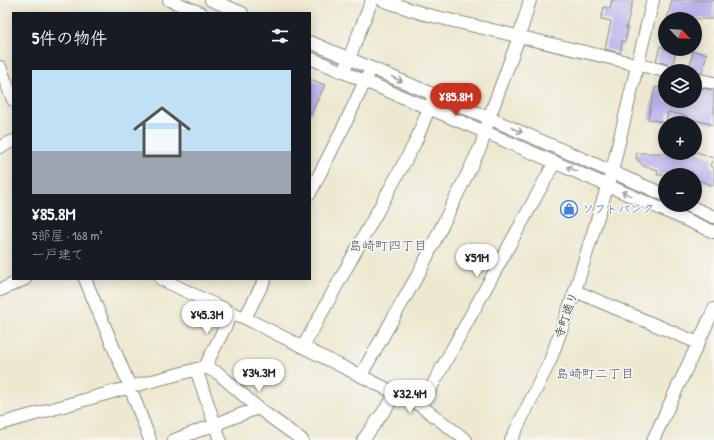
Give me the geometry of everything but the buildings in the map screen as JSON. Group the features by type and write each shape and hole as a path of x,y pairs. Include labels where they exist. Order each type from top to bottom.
{"street":[{"path":"169,0 199,12"},
{"path":"211,0 240,12"},
{"path":"344,72 372,0"},
{"path":"382,0 424,14 658,69"},
{"path":"361,375 420,271 478,153 489,118 519,37 530,0"},
{"path":"612,171 653,0"},
{"path":"311,42 658,192"},
{"path":"311,58 430,108 714,232"},
{"path":"0,68 12,98"},
{"path":"311,191 371,68"},
{"path":"702,80 714,83"},
{"path":"303,347 415,143 435,95"},
{"path":"0,147 12,141"},
{"path":"421,406 555,162"},
{"name":"寺町通り","path":"511,440 550,361 575,291 612,171"},
{"path":"702,212 714,217"},
{"path":"0,290 23,280"},
{"path":"85,280 130,387 150,440"},
{"path":"163,280 232,314 245,318 421,406 466,440"},
{"path":"245,318 264,280"},
{"path":"575,291 698,343"},
{"path":"220,440 214,424 201,368 232,314"},
{"path":"653,440 713,314"},
{"path":"0,424 201,368 218,373 258,408 302,440"},
{"path":"363,440 397,394"},
{"path":"174,440 258,408"}],"place":[{"name":"ソフトバンク","path":"569,209"}],"district":[{"name":"島崎町四丁目","path":"388,245"},
{"name":"島崎町二丁目","path":"595,373"}]}
